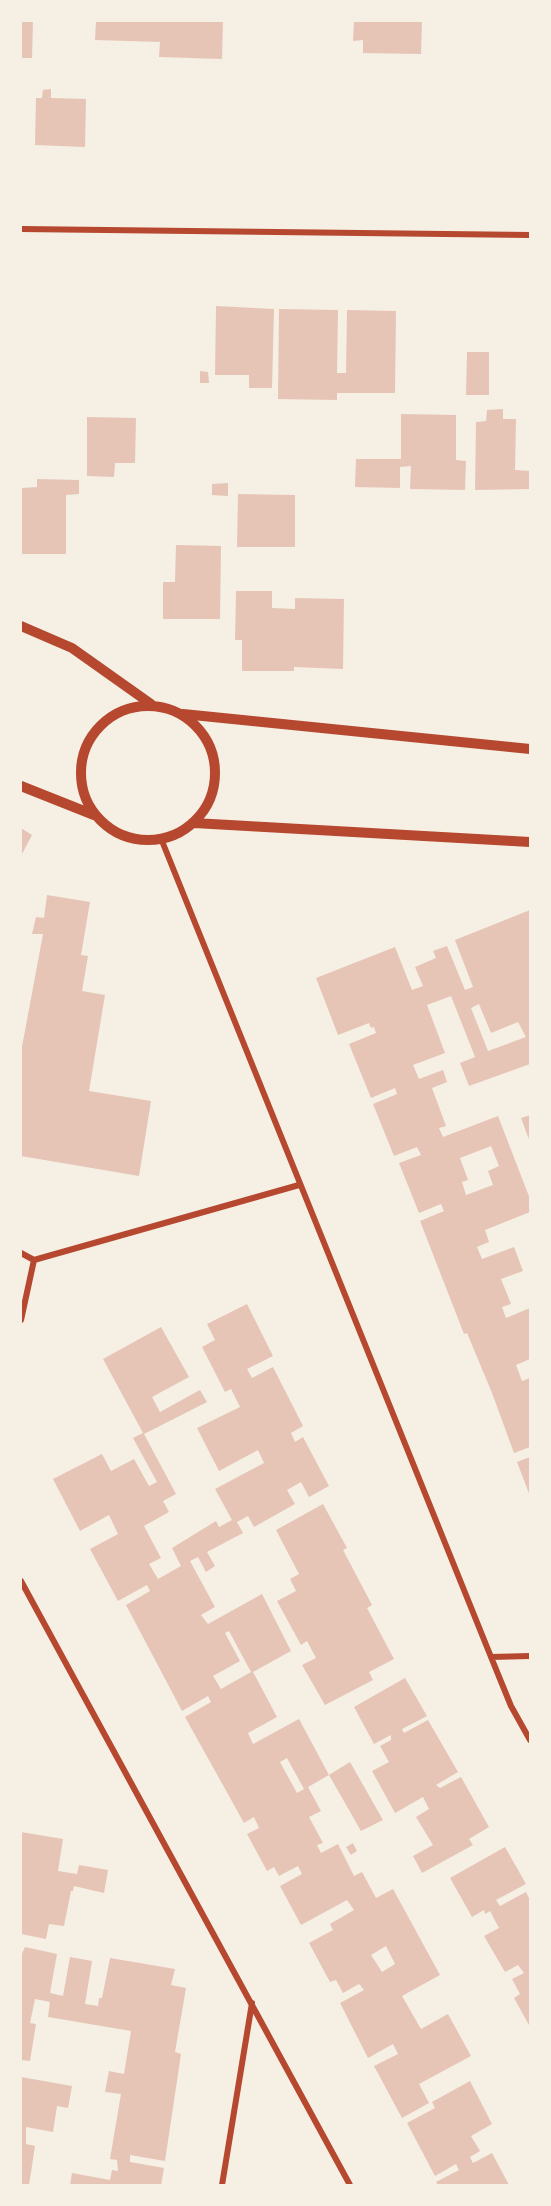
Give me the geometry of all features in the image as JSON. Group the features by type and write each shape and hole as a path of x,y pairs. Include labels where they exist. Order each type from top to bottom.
{"street":[{"path":"21,230 530,235"},
{"path":"21,626 72,648 151,704 183,714 530,749"},
{"path":"94,815 80,774 88,740 109,716 130,706 151,704"},
{"path":"183,714 202,732 215,759 215,791 194,824"},
{"path":"21,786 94,815 124,838 162,840 194,824 530,842"},
{"path":"162,840 299,1185 511,1706 530,1740"},
{"path":"21,1253 34,1260 299,1185"},
{"path":"21,1320 34,1260"},
{"path":"21,1581 350,2185"},
{"path":"491,1657 530,1656"},
{"path":"222,2185 252,2002"}],"building":[{"path":"21,21 33,21 32,58 21,58"},
{"path":"96,21 223,21 222,59 159,57 160,42 95,40"},
{"path":"354,21 422,21 421,54 363,53 363,40 353,41"},
{"path":"51,89 51,98 86,99 85,147 35,145 36,98 42,98 43,90"},
{"path":"216,306 274,309 272,388 249,388 249,375 215,375"},
{"path":"279,309 338,310 337,373 346,373 347,310 396,311 395,393 337,393 337,400 278,399"},
{"path":"467,352 489,352 489,395 466,395"},
{"path":"200,371 208,372 209,383 200,383"},
{"path":"503,409 503,419 516,419 515,470 530,471 530,489 475,490 476,422 486,421 487,410"},
{"path":"401,414 456,415 456,460 466,461 465,490 410,489 411,466 400,467 400,488 355,487 356,459 401,459"},
{"path":"87,417 136,418 135,463 115,463 114,477 87,476"},
{"path":"37,479 79,480 79,494 66,495 66,554 21,554 22,488 37,487"},
{"path":"228,483 228,496 212,495 212,484"},
{"path":"238,494 295,495 295,547 237,547"},
{"path":"176,545 221,546 220,619 163,619 163,582 175,582"},
{"path":"236,591 272,591 272,608 295,609 295,598 344,599 343,669 294,667 294,671 242,671 242,640 235,640"},
{"path":"21,828 32,835 21,856"},
{"path":"47,895 90,902 81,955 88,956 82,991 105,995 89,1091 151,1101 139,1176 21,1156 21,1052 43,934 32,934 36,917 44,918"},
{"path":"530,910 530,1064 469,1086 460,1063 475,1057 451,996 427,1005 445,1053 413,1065 419,1079 443,1070 447,1082 432,1088 446,1126 439,1128 443,1137 498,1116 530,1199 530,1212 485,1230 489,1242 477,1247 482,1259 514,1247 523,1271 501,1279 511,1304 502,1307 506,1318 530,1308 530,1359 516,1365 522,1381 530,1378 530,1447 514,1453 492,1393 467,1333 464,1334 420,1221 444,1211 441,1204 419,1213 399,1163 421,1155 417,1147 394,1156 373,1104 397,1094 395,1088 371,1098 349,1044 376,1033 374,1027 371,1028 369,1023 338,1035 316,978 395,947 412,990 423,986 415,967 436,958 433,951 447,946 465,990 473,987 455,940","holes":["479,1004 491,1033 518,1022 526,1037 488,1051 471,1008","491,1146 499,1166 488,1171 493,1185 466,1195 462,1182 468,1180 460,1158"]},
{"path":"530,1115 530,1142 521,1118"},
{"path":"247,1304 273,1356 247,1369 252,1378 273,1367 303,1426 291,1433 295,1442 303,1437 329,1486 309,1497 301,1482 287,1490 295,1504 254,1527 248,1516 237,1522 243,1533 207,1552 215,1566 206,1572 198,1557 190,1561 215,1607 201,1615 208,1624 262,1594 291,1651 253,1672 277,1717 248,1733 253,1744 299,1719 329,1775 308,1787 321,1811 309,1817 323,1843 317,1845 321,1853 338,1844 354,1876 362,1872 376,1898 393,1889 440,1975 402,1996 421,2029 448,2014 471,2056 419,2084 429,2103 402,2118 374,2066 398,2054 393,2044 368,2058 340,2003 364,1990 359,1984 343,1993 336,1980 330,1982 309,1943 333,1930 330,1924 354,1910 347,1900 301,1925 280,1886 302,1874 298,1866 279,1876 274,1867 267,1871 247,1834 259,1828 254,1817 244,1823 185,1717 211,1702 208,1696 182,1711 126,1605 150,1591 147,1585 118,1601 90,1549 118,1534 109,1515 80,1531 53,1479 102,1454 111,1471 134,1459 149,1486 157,1482 133,1438 143,1433 103,1359 161,1327 189,1377 152,1397 160,1412 200,1390 207,1402 144,1434 176,1494 163,1501 169,1512 144,1526 161,1558 149,1564 158,1579 181,1566 172,1548 216,1521 219,1527 232,1520 215,1489 264,1463 258,1450 219,1471 197,1428 240,1407 231,1389 225,1392 202,1347 215,1340 207,1324","holes":["229,1631 251,1672 221,1689 213,1676 240,1661 225,1633","287,1758 304,1789 297,1793 280,1762","386,1946 395,1964 382,1972 371,1955"]},
{"path":"530,1457 530,1496 517,1462"},
{"path":"323,1504 347,1548 343,1550 372,1605 367,1608 394,1659 369,1672 373,1680 325,1705 302,1665 316,1658 307,1641 301,1645 277,1601 296,1591 290,1579 299,1574 276,1530"},
{"path":"405,1678 427,1716 402,1729 404,1733 428,1720 458,1772 436,1785 440,1788 461,1777 489,1827 469,1839 473,1845 422,1873 413,1856 433,1845 416,1817 429,1809 423,1797 395,1813 372,1771 389,1762 380,1746 391,1740 391,1735 374,1744 354,1707"},
{"path":"350,1762 383,1820 361,1831 329,1775"},
{"path":"21,1832 63,1839 58,1871 77,1874 79,1865 108,1870 104,1893 74,1886 64,1926 49,1924 46,1939 21,1934"},
{"path":"353,1843 357,1851 351,1855 346,1847"},
{"path":"505,1847 526,1884 496,1900 500,1906 526,1892 530,1900 530,2027 514,1998 520,1994 512,1979 524,1973 518,1965 505,1972 484,1936 499,1928 490,1911 485,1914 484,1910 472,1917 450,1878"},
{"path":"25,1947 57,1954 50,1993 63,1996 70,1957 92,1961 85,2004 98,2006 99,1998 102,1998 110,1958 175,1969 171,1985 186,1988 175,2052 181,2054 165,2161 130,2155 130,2162 164,2168 161,2185 70,2185 72,2173 110,2180 112,2170 118,2171 117,2160 110,2159 121,2094 105,2092 109,2071 124,2074 131,2031 48,2017 50,2002 35,1999 30,2023 36,2024 30,2061 21,2060 21,1956"},
{"path":"21,2077 72,2086 68,2108 57,2106 53,2132 26,2127 26,2144 35,2146 29,2185 21,2185"},
{"path":"470,2081 492,2124 471,2136 480,2151 470,2157 473,2163 492,2153 509,2185 438,2185 436,2182 459,2170 456,2164 435,2176 407,2123 435,2108 432,2102"}]}
